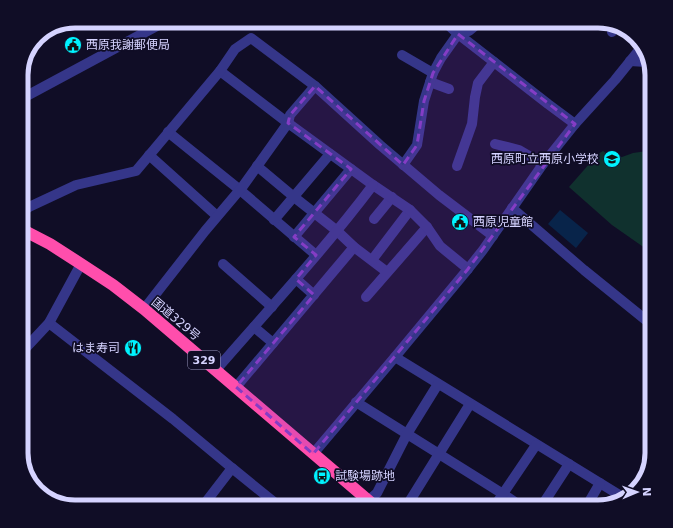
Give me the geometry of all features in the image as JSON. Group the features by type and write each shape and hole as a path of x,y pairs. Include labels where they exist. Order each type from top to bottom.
{"highway":[{"name":"国道329号","path":"28,233 50,244 114,285 236,387 313,454 363,500"}],"street":[{"path":"28,95 153,28"},
{"path":"452,28 575,124"},
{"path":"403,165 416,145 424,101 432,77 441,58 458,34 468,31 472,28"},
{"path":"28,208 76,185 136,171 220,71 235,49 252,38 315,86 403,165 439,195 493,236"},
{"path":"313,454 468,269 543,164 575,124 638,51"},
{"path":"402,55 449,89"},
{"path":"457,166 472,124 478,83 494,62"},
{"path":"630,62 643,62"},
{"path":"220,71 330,154 410,210 426,227 440,246 468,269"},
{"path":"144,309 217,216 240,190 288,123 290,115 315,86"},
{"path":"168,132 240,190 316,255"},
{"path":"495,144 519,150 543,164"},
{"path":"274,220 330,154"},
{"path":"149,155 217,216"},
{"path":"257,166 336,230 354,247 388,272"},
{"path":"294,237 351,169"},
{"path":"216,370 296,279 373,185"},
{"path":"374,219 392,198"},
{"path":"512,208 584,270 645,319"},
{"path":"372,260 410,210"},
{"path":"366,297 426,227"},
{"path":"236,387 354,247"},
{"path":"28,346 49,323 81,264"},
{"path":"223,264 272,307"},
{"path":"296,279 314,295"},
{"path":"49,323 173,419 271,500"},
{"path":"254,327 273,343"},
{"path":"395,357 617,494"},
{"path":"372,500 377,493 407,434 438,384"},
{"path":"356,402 512,500"},
{"path":"410,500 470,404"},
{"path":"499,500 536,445"},
{"path":"546,500 569,464"},
{"path":"208,500 232,468"},
{"path":"590,500 600,483"}],"highlighted area":[{"path":"458,34 575,124 468,269 313,454 236,387 314,295 296,279 316,255 294,237 351,169 288,123 290,115 315,86 403,165 417,145 424,101 433,73"}],"green space":[{"path":"603,151 614,158 645,151 645,248 612,225 569,187 598,154"}],"water":[{"path":"560,210 588,233 576,248 548,224"}],"place":[{"name":"西原我謝郵便局","path":"73,45"},
{"name":"西原町立西原小学校","path":"612,159"},
{"name":"西原児童館","path":"460,222"},
{"name":"はま寿司","path":"133,348"},
{"name":"試験場跡地","path":"322,476"}]}
